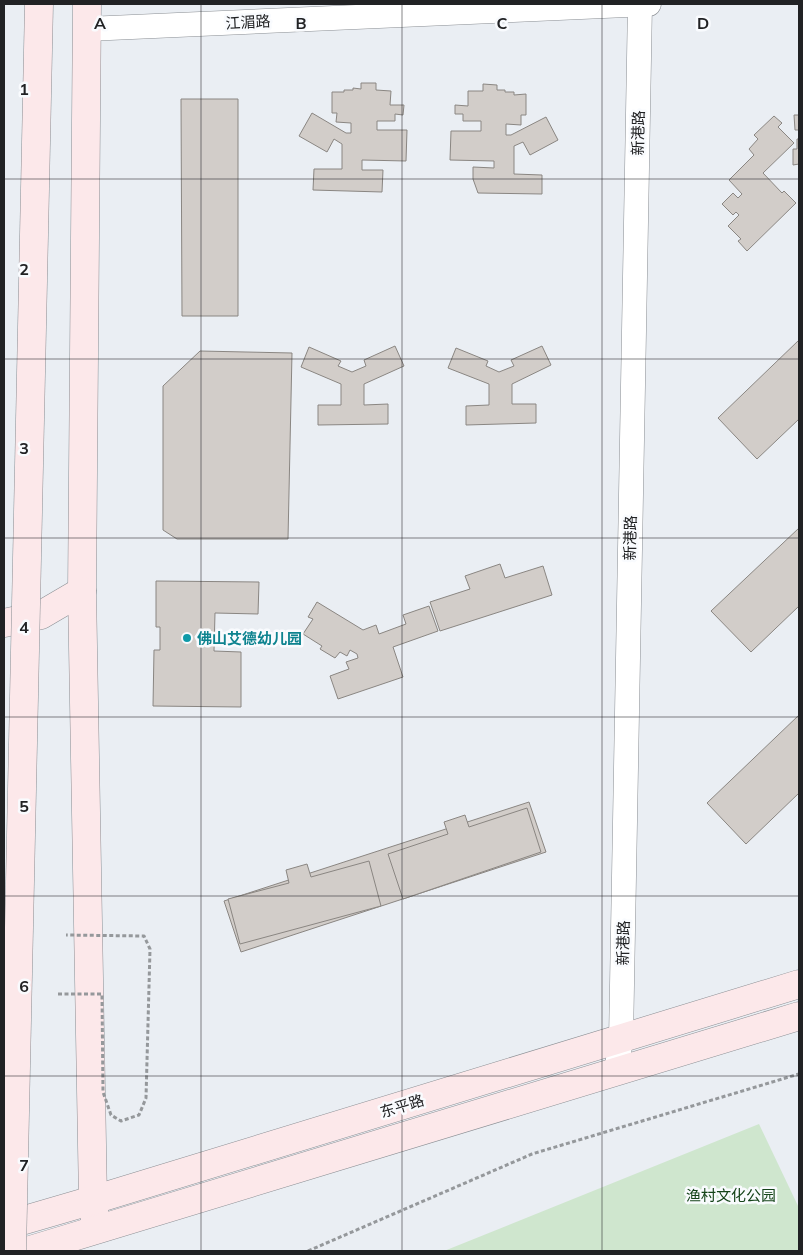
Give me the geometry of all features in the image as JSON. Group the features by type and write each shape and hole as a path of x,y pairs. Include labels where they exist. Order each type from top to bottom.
{"main road":[{"path":"12,1251 39,4"},
{"path":"87,16 82,591 93,1200 96,1229"},
{"path":"4,623 41,615 82,591"},
{"name":"东平路","path":"4,1226 621,1040 799,984"},
{"name":"东平路","path":"27,1251 799,1016"}],"street":[{"name":"新港路","path":"616,1072 621,1040 640,4"},
{"name":"江湄路","path":"87,16 649,4"}],"path":[{"path":"58,994 102,994 103,1092 111,1115 122,1121 139,1115 146,1098 150,949 144,936 66,935"},
{"path":"308,1251 532,1154 799,1074"}],"green space":[{"name":"渔村文化公园","path":"759,1124 799,1208 799,1251 444,1251"}],"building":[{"path":"361,83 376,83 376,90 391,91 390,105 404,105 403,115 395,114 395,121 377,121 377,130 407,130 406,161 362,160 362,170 383,170 382,192 313,190 314,169 342,169 342,144 334,139 327,152 299,136 312,113 346,133 351,133 351,123 336,122 337,113 332,113 332,92 344,92 344,90 353,90 353,88 361,89"},
{"path":"483,84 497,85 497,90 514,92 514,95 526,94 526,115 521,115 521,125 506,124 506,135 511,135 546,117 558,140 530,155 523,142 514,146 514,174 542,175 542,194 478,193 473,179 473,167 494,168 494,161 450,160 451,131 481,131 481,121 463,121 463,114 455,114 455,105 468,106 468,91 483,91"},
{"path":"181,99 238,99 238,316 182,316"},
{"path":"794,115 799,115 799,130 795,130"},
{"path":"774,116 782,123 778,127 794,143 763,173 782,193 784,191 796,203 747,251 738,241 741,239 728,226 739,215 736,212 733,215 722,204 733,193 738,198 742,194 729,180 754,155 749,149 758,139 754,135"},
{"path":"797,139 799,139 799,164 793,165 793,149 797,149"},
{"path":"799,340 799,419 757,459 718,418"},
{"path":"395,346 404,366 364,384 364,405 388,404 388,424 318,425 318,405 341,405 341,384 301,367 309,347 341,361 338,366 352,372 366,366 364,360"},
{"path":"542,346 551,365 512,384 512,404 536,404 536,423 466,425 466,406 489,405 489,384 448,368 456,348 488,361 486,366 499,372 514,366 511,360"},
{"path":"200,351 292,353 288,539 177,539 163,530 163,386"},
{"path":"799,528 799,606 751,652 711,611"},
{"path":"500,564 505,578 543,566 552,595 440,631 430,602 470,589 465,576"},
{"name":"佛山艾德幼儿园","path":"156,581 259,582 258,614 215,613 214,651 241,652 241,707 153,706 154,650 160,650 160,627 156,627"},
{"path":"317,602 363,630 376,625 379,634 406,624 403,615 429,606 438,631 393,647 403,677 338,699 330,676 349,669 346,662 358,658 357,654 350,650 347,656 340,652 335,658 320,649 322,646 303,634 313,619 308,617"},
{"path":"799,715 799,793 746,844 707,803"},
{"path":"529,802 546,852 241,952 224,901"},
{"path":"527,808 541,852 403,899 388,854 448,834 444,822 465,815 469,827"},
{"path":"369,861 381,906 240,944 228,899 289,883 286,870 307,864 311,877"}],"place":[{"name":"佛山艾德幼儿园","path":"187,638"}]}
